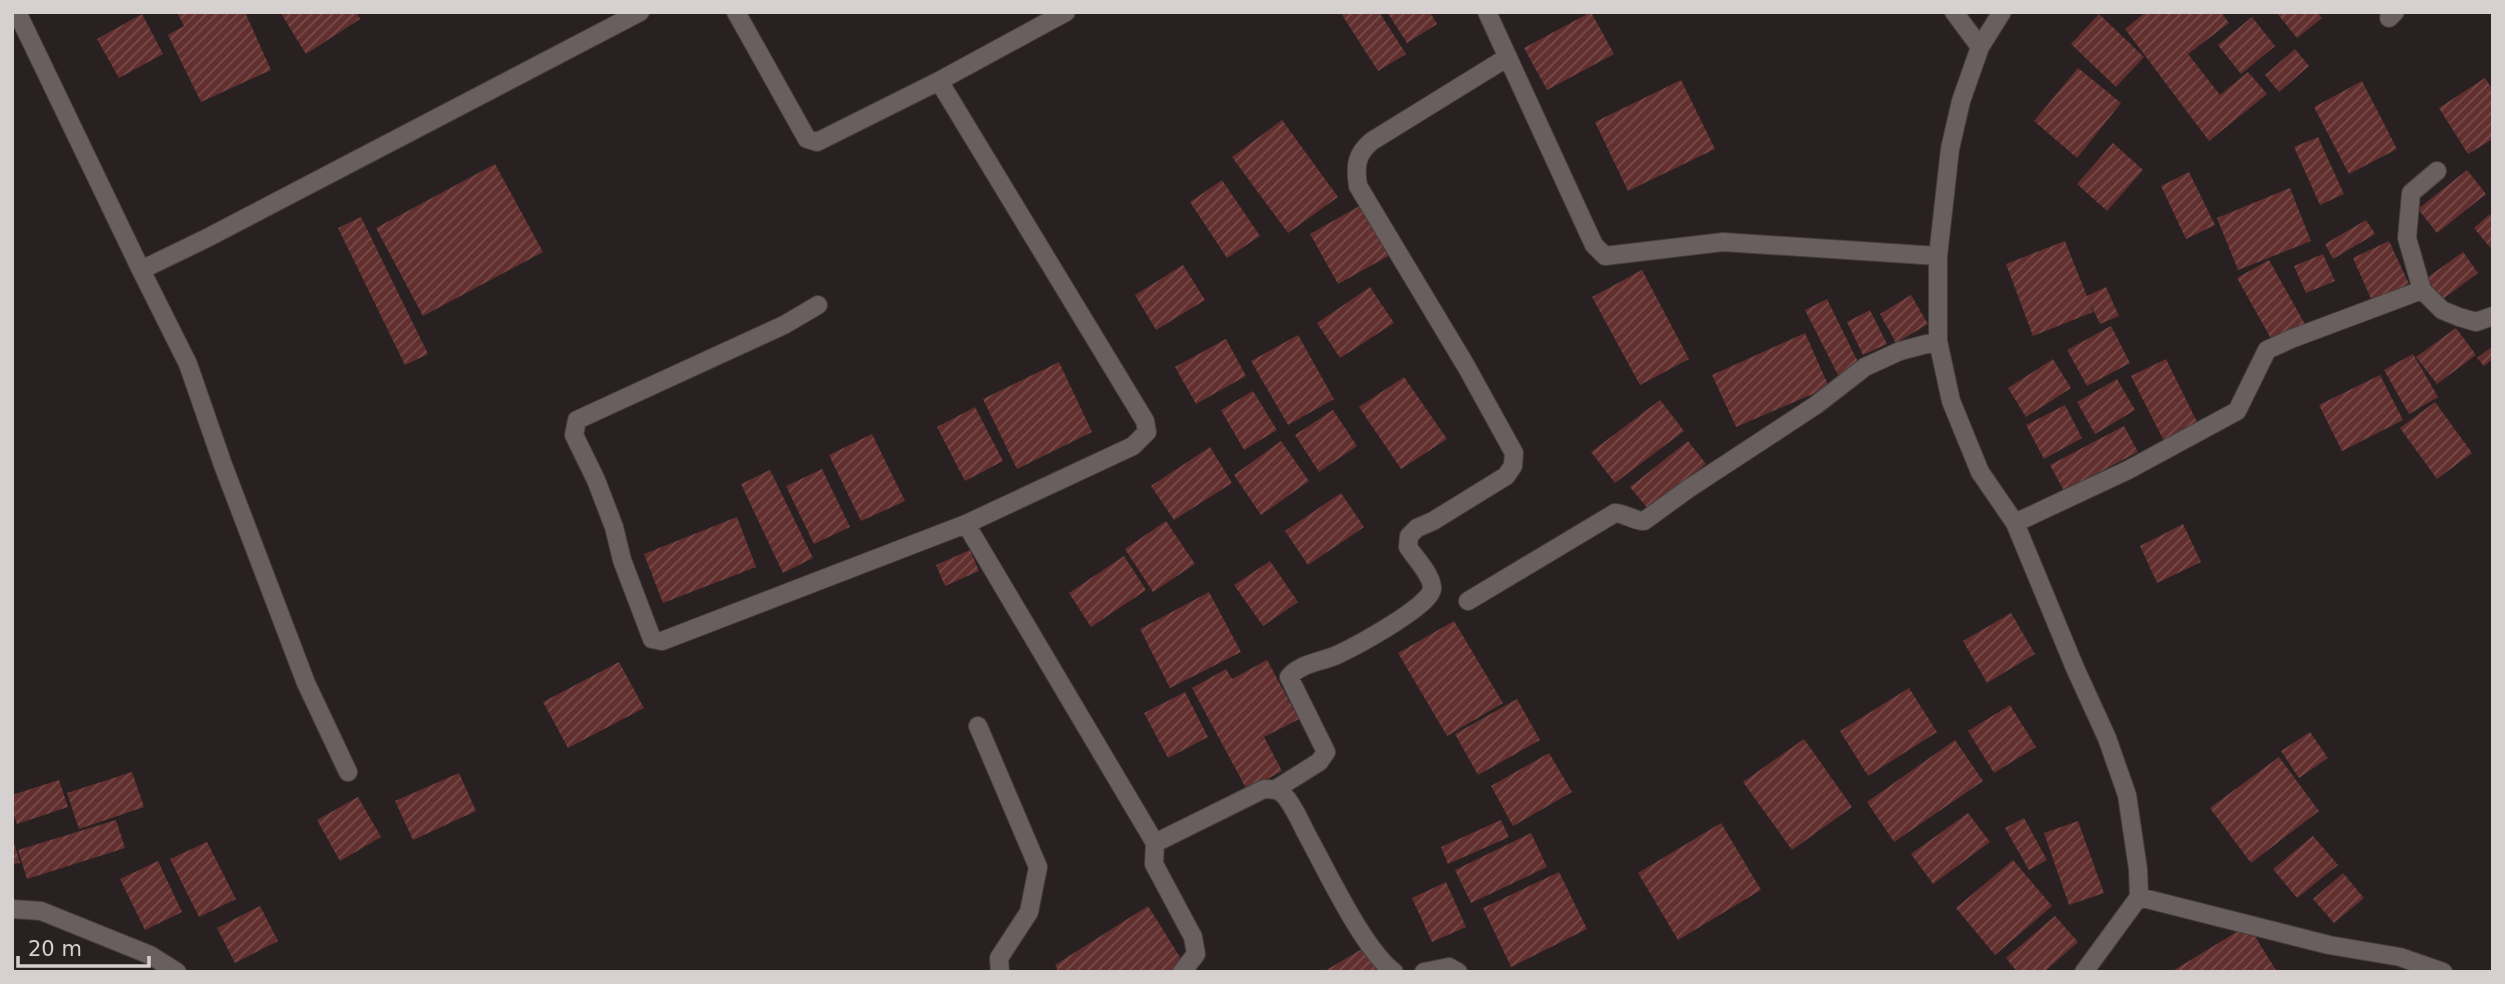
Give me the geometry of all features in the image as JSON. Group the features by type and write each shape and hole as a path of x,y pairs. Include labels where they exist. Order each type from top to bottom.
{"street":[{"path":"18,12 188,364 301,671 348,772"},
{"path":"141,270 640,12"},
{"path":"736,12 807,139 817,142 939,81 1066,12"},
{"path":"1487,12 1594,245 1605,256 1723,242 1938,256"},
{"path":"1954,12 1980,47"},
{"path":"2002,12 1980,47 1961,101 1950,149 1938,256 1938,341 1951,401 1980,472 2015,523 2107,738 2127,795 2138,869 2139,897 2084,972"},
{"path":"1155,843 1264,789 1276,789 1319,762 1326,752 1289,677 1296,669 1338,655 1428,600 1433,591 1431,581 1408,547 1409,536 1417,528 1487,489 1506,476 1513,466 1514,453 1466,366 1358,186 1356,172 1357,159 1362,149 1372,141 1508,57"},
{"path":"818,305 784,325 577,420 574,435 596,480 614,527 622,560 652,639 662,640 966,524 1133,446 1147,432 1145,421 939,81"},
{"path":"2437,171 2411,194 2407,238 2422,290 2442,310 2459,317 2476,321 2493,316"},
{"path":"2015,523 2127,470 2237,411 2267,350 2422,290"},
{"path":"1468,601 1615,513 1627,514 1638,521 1644,521 1816,405 1865,367 1900,351 1938,341"},
{"path":"966,524 1155,843 1154,864 1194,937 1196,954 1182,972"},
{"path":"978,726 1038,867 1029,912 999,958 1000,972"},
{"path":"1276,789 1284,795 1296,815 1354,920 1378,955 1394,972"},
{"path":"2139,897 2329,946 2400,957 2443,972"},
{"path":"12,909 41,911 150,956 177,972"},
{"path":"1423,972 1449,967 1458,972"}],"building":[{"path":"177,12 245,12 271,70 201,102 168,35 184,26"},
{"path":"280,12 356,12 360,19 306,54"},
{"path":"1346,12 1379,12 1406,54 1378,71 1342,15"},
{"path":"1387,12 1430,12 1437,24 1407,43"},
{"path":"1591,12 1614,54 1547,90 1524,48"},
{"path":"2146,12 2221,12 2229,23 2188,54 2220,95 2248,72 2267,94 2209,141 2125,29"},
{"path":"2276,12 2317,12 2322,18 2297,38"},
{"path":"142,14 163,54 119,78 97,39"},
{"path":"2099,14 2144,57 2116,87 2071,44"},
{"path":"2252,17 2275,46 2241,74 2218,45"},
{"path":"2295,49 2309,66 2279,92 2265,75"},
{"path":"2078,68 2121,103 2077,158 2034,121"},
{"path":"2485,78 2493,90 2493,139 2468,154 2439,108"},
{"path":"1681,80 1715,149 1628,191 1595,122"},
{"path":"2362,81 2397,149 2349,174 2314,107"},
{"path":"1282,120 1338,197 1288,233 1232,157"},
{"path":"2318,137 2344,194 2320,205 2294,147"},
{"path":"2113,143 2143,170 2107,211 2077,184"},
{"path":"495,164 543,252 423,316 376,228"},
{"path":"2467,170 2486,194 2437,233 2418,209"},
{"path":"2189,172 2215,225 2186,239 2161,186"},
{"path":"1222,180 1260,236 1227,258 1190,202"},
{"path":"2290,188 2311,241 2238,270 2217,218"},
{"path":"1363,204 1392,254 1338,284 1310,234"},
{"path":"2490,214 2493,218 2493,251 2474,228"},
{"path":"361,217 428,354 405,365 338,228"},
{"path":"2366,220 2375,234 2333,259 2325,244"},
{"path":"2065,241 2087,296 2106,287 2119,316 2100,324 2090,303 2093,312 2033,336 2006,264"},
{"path":"2389,241 2409,284 2372,301 2353,258"},
{"path":"2463,252 2478,273 2439,302 2424,280"},
{"path":"2323,254 2335,281 2306,293 2294,266"},
{"path":"2269,260 2306,326 2274,344 2237,278"},
{"path":"1183,265 1205,300 1156,330 1135,295"},
{"path":"1642,270 1689,359 1640,385 1592,297"},
{"path":"1370,287 1394,323 1340,358 1317,323"},
{"path":"1911,295 1928,324 1896,343 1880,314"},
{"path":"1827,299 1859,364 1838,375 1805,310"},
{"path":"1870,310 1887,344 1863,355 1847,322"},
{"path":"2111,326 2130,363 2087,386 2067,350"},
{"path":"2456,328 2476,355 2437,384 2416,357"},
{"path":"1805,333 1829,387 1736,427 1712,375"},
{"path":"1298,335 1334,399 1288,425 1251,361"},
{"path":"1226,339 1246,376 1196,404 1175,367"},
{"path":"2493,346 2493,359 2484,366 2477,358"},
{"path":"2413,354 2438,397 2409,414 2384,370"},
{"path":"2053,359 2071,388 2026,417 2008,388"},
{"path":"2166,359 2201,430 2167,447 2131,376"},
{"path":"1059,362 1092,432 1017,469 983,399"},
{"path":"2380,375 2403,420 2342,451 2319,405"},
{"path":"1404,377 1447,439 1401,469 1359,407"},
{"path":"2117,379 2135,410 2095,434 2077,402"},
{"path":"1253,391 1277,430 1244,450 1221,410"},
{"path":"1660,400 1684,431 1615,483 1591,452"},
{"path":"2435,402 2472,453 2437,479 2400,428"},
{"path":"2065,405 2082,438 2044,459 2026,425"},
{"path":"975,407 1003,461 965,481 937,427"},
{"path":"1333,410 1357,446 1319,472 1295,435"},
{"path":"2124,426 2138,452 2064,491 2050,465"},
{"path":"872,434 905,501 861,521 829,455"},
{"path":"1281,441 1309,481 1261,515 1234,475"},
{"path":"1688,441 1706,464 1649,510 1630,487"},
{"path":"1210,447 1232,483 1174,520 1151,486"},
{"path":"822,469 850,527 814,544 786,486"},
{"path":"770,470 813,558 783,573 741,484"},
{"path":"1341,493 1364,527 1308,565 1285,531"},
{"path":"737,517 756,567 663,603 644,554"},
{"path":"1166,521 1195,564 1153,592 1125,549"},
{"path":"2183,524 2201,562 2157,583 2140,546"},
{"path":"970,550 979,571 945,586 936,565"},
{"path":"1124,556 1146,590 1091,627 1069,593"},
{"path":"1270,561 1298,602 1263,626 1234,585"},
{"path":"1209,592 1241,652 1170,688 1140,629"},
{"path":"2011,613 2035,654 1987,683 1963,641"},
{"path":"1454,621 1503,703 1447,736 1398,653"},
{"path":"1267,660 1299,719 1264,737 1282,771 1247,790 1192,688 1226,669 1232,679"},
{"path":"619,662 644,708 568,748 543,702"},
{"path":"1909,688 1937,732 1868,776 1840,731"},
{"path":"1185,692 1208,737 1168,758 1144,713"},
{"path":"1517,699 1540,740 1478,775 1455,734"},
{"path":"2010,705 2036,747 1994,773 1968,731"},
{"path":"2310,732 2328,758 2299,778 2281,751"},
{"path":"1804,739 1852,807 1792,850 1743,782"},
{"path":"1955,740 1983,781 1894,842 1867,802"},
{"path":"1549,753 1572,792 1513,826 1491,786"},
{"path":"2279,757 2319,811 2251,863 2210,808"},
{"path":"132,772 144,807 79,829 67,793"},
{"path":"459,773 476,811 413,840 395,801"},
{"path":"59,780 68,807 17,824 12,810 12,795"},
{"path":"358,797 381,837 340,861 317,820"},
{"path":"1968,813 1990,842 1933,884 1911,854"},
{"path":"2024,818 2047,860 2029,870 2005,828"},
{"path":"116,820 125,848 27,879 18,850"},
{"path":"1501,820 1509,837 1448,864 1441,847"},
{"path":"2078,821 2104,893 2069,905 2044,833"},
{"path":"1721,823 1761,890 1678,940 1638,873"},
{"path":"1531,833 1547,867 1471,903 1455,870"},
{"path":"12,836 20,863 12,864"},
{"path":"2313,836 2338,865 2297,898 2273,869"},
{"path":"207,842 236,899 199,917 170,859"},
{"path":"2013,860 2052,906 1995,955 1956,908"},
{"path":"158,861 182,912 145,930 120,879"},
{"path":"1559,872 1587,929 1511,967 1483,908"},
{"path":"2343,873 2364,898 2334,923 2313,899"},
{"path":"1446,882 1466,927 1432,942 1412,898"},
{"path":"260,906 278,941 235,963 217,928"},
{"path":"1148,906 1183,962 1168,972 1059,972 1055,965"},
{"path":"2055,916 2078,942 2044,972 2017,972 2006,958"},
{"path":"2248,925 2277,972 2171,972"},
{"path":"1367,946 1382,972 1323,972"}]}
